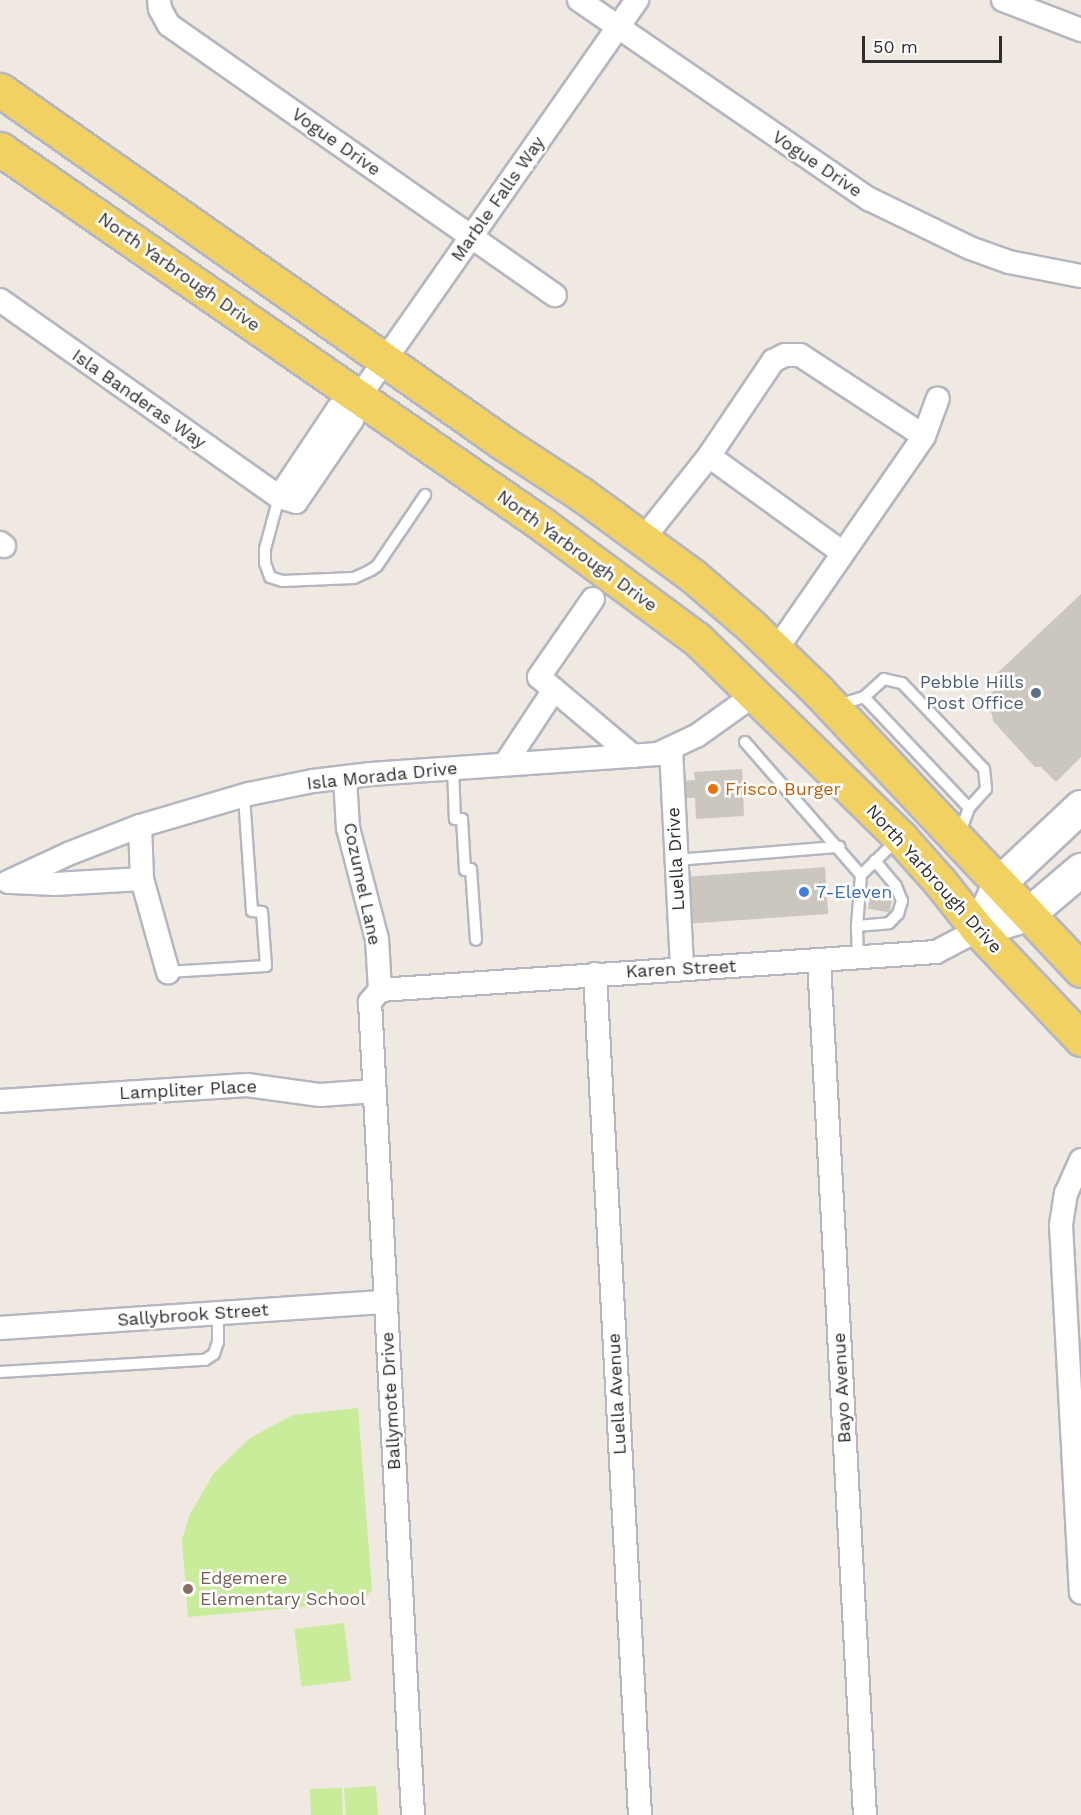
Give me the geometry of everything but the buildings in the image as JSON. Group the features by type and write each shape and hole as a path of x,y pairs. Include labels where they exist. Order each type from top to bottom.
{"main road":[{"path":"0,90 643,539 693,576 776,650 849,702 958,839 1081,970"},
{"name":"North Yarbrough Drive","path":"0,149 359,397 642,597 697,639 900,837 978,930 1081,1039"},
{"path":"978,930 1000,884 1081,807"},
{"path":"978,930 1028,915 1081,870"}],"street":[{"name":"Vogue Drive","path":"159,0 160,9 169,25 555,296"},
{"name":"Vogue Drive","path":"579,0 869,199 970,249 1009,262 1081,276"},
{"name":"Marble Falls Way","path":"359,397 637,0"},
{"path":"1003,0 1081,30"},
{"name":"Isla Banderas Way","path":"0,300 279,497"},
{"path":"643,539 709,456 773,362 784,355 800,355 924,436"},
{"path":"279,497 338,409 359,397"},
{"path":"776,650 924,436 938,398"},
{"path":"709,456 843,553"},
{"path":"593,599 539,677 633,756"},
{"path":"505,765 554,690"},
{"name":"Isla Morada Drive","path":"4,882 140,826 244,796 313,781 453,768 658,754 698,735 755,694"},
{"name":"Luella Drive","path":"671,749 682,969"},
{"name":"Cozumel Lane","path":"345,778 348,828 376,939 380,990"},
{"path":"140,826 142,879 168,972"},
{"name":"Isla Morada Drive","path":"4,882 55,884 142,879"},
{"name":"Karen Street","path":"380,990 936,952 978,930"},
{"name":"Bayo Avenue","path":"819,961 865,1815"},
{"name":"Luella Avenue","path":"595,974 640,1815"},
{"name":"Ballymote Drive","path":"380,990 370,1002 413,1815"},
{"name":"Lampliter Place","path":"0,1101 247,1085 320,1095 375,1091"},
{"path":"1081,1160 1066,1193 1061,1225 1081,1592"},
{"name":"Sallybrook Street","path":"0,1328 386,1302"}],"lane":[{"path":"279,497 265,549 265,563 270,577 282,581 354,578 371,570 377,566 425,495"},
{"path":"958,839 969,808 986,789 984,769 902,683 884,679 849,702 969,808"},
{"path":"745,742 839,847 861,875"},
{"path":"453,768 455,819 462,819 465,870 471,870 476,940"},
{"path":"168,972 266,966 262,912 252,911 244,796"},
{"path":"858,958 857,926 861,875 900,837"},
{"path":"676,860 839,847"},
{"path":"857,926 889,924 898,914 902,901 896,886 875,861"},
{"path":"0,1372 205,1360 214,1354 218,1342 218,1313"}],"green space":[{"path":"358,1408 372,1590 361,1602 188,1617 182,1540 189,1516 213,1474 250,1438 293,1415"},
{"path":"344,1623 351,1681 301,1687 294,1629"},
{"path":"376,1786 378,1815 346,1815 344,1788"},
{"path":"342,1788 343,1815 311,1815 310,1789"}],"place":[{"name":"Pebble Hills Post Office","path":"1036,693"},
{"name":"Frisco Burger","path":"713,789"},
{"name":"7-Eleven","path":"804,892"},
{"name":"Edgemere Elementary School","path":"188,1589"}]}
